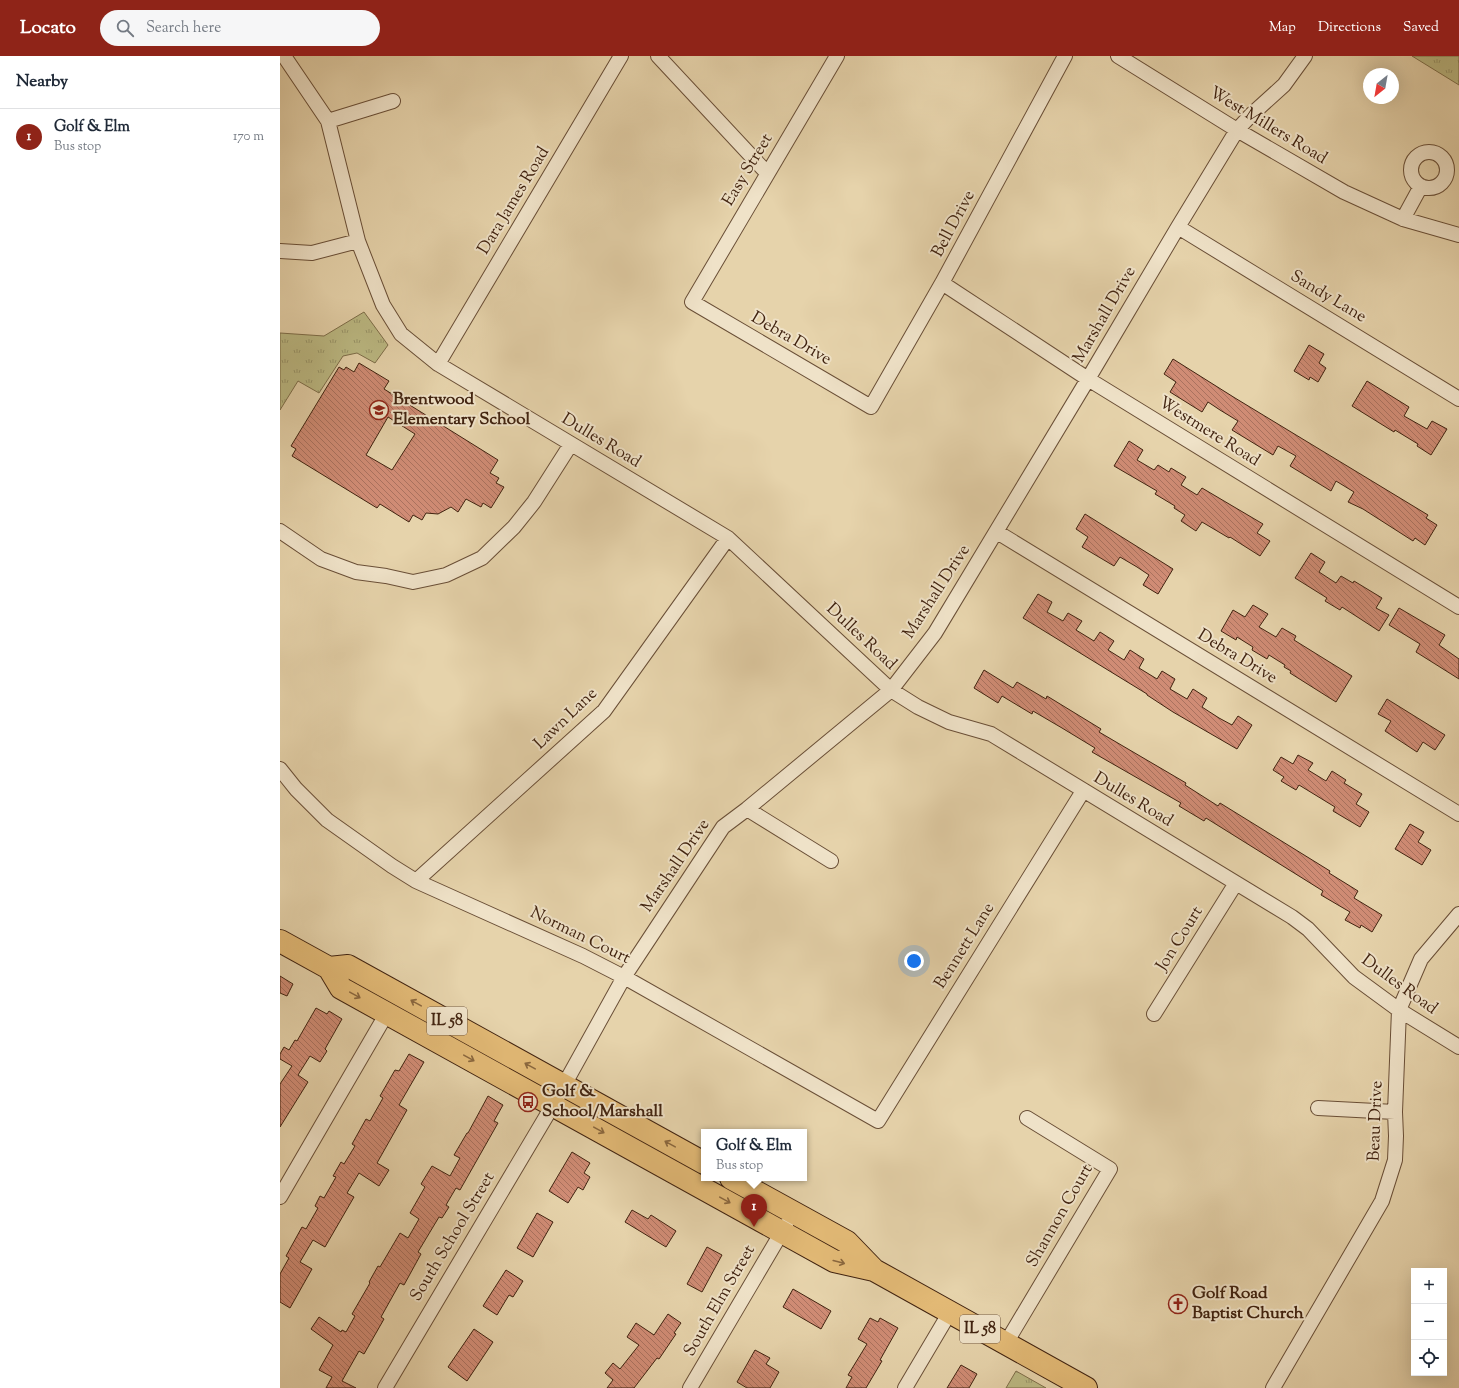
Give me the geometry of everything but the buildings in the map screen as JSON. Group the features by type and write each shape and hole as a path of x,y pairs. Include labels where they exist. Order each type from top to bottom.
{"main road":[{"name":"IL 58","path":"280,941 328,968 341,988 834,1261 874,1270 1086,1388"},
{"name":"IL 58","path":"328,968 348,966 701,1161"},
{"name":"IL 58","path":"736,1181 847,1242 874,1270"}],"street":[{"path":"284,56 328,121 393,101"},
{"name":"Dara James Road","path":"438,364 621,56"},
{"path":"658,56 767,173"},
{"name":"Easy Street","path":"692,302 837,56"},
{"name":"Bell Drive","path":"872,407 942,283 1065,56"},
{"name":"West Millers Road","path":"1118,56 1237,130 1344,192 1404,219 1459,235"},
{"name":"Marshall Drive","path":"553,1105 624,977 723,827 747,809 891,690 935,633 1237,130 1284,85 1305,56"},
{"name":"Dulles Road","path":"328,121 358,241 384,305 401,334 438,364 728,538 891,690 918,707 949,722 991,734 1292,917 1308,929 1354,977 1399,1010 1459,1047"},
{"path":"1404,219 1421,186"},
{"name":"Sandy Lane","path":"1178,227 1459,399"},
{"path":"280,250 312,253 358,241"},
{"name":"Westmere Road","path":"942,283 1088,379 1459,607"},
{"name":"Debra Drive","path":"692,302 872,407"},
{"path":"280,531 321,559 356,572 386,576 413,582 446,575 482,558 514,527 534,502 571,444"},
{"name":"Debra Drive","path":"997,532 1459,814"},
{"name":"Lawn Lane","path":"416,881 604,711 728,538"},
{"name":"Norman Court","path":"280,770 296,789 327,820 416,881 583,956 624,977 878,1120"},
{"name":"Bennett Lane","path":"878,1120 1083,791"},
{"path":"747,809 831,861"},
{"name":"Jon Court","path":"1154,1014 1236,883"},
{"name":"Beau Drive","path":"1273,1388 1382,1201 1395,1160 1395,1112 1399,1010 1421,959 1459,914"},
{"path":"280,1197 387,1013"},
{"name":"South School Street","path":"385,1388 553,1105"},
{"path":"1318,1108 1395,1112"},
{"name":"Shannon Court","path":"1006,1344 1110,1169 1027,1118"},
{"name":"South Elm Street","path":"690,1388 793,1212"},
{"path":"905,1388 950,1312"}],"green space":[{"path":"1412,56 1459,56 1459,85"},
{"path":"364,312 388,345 375,363 357,353 343,356 319,393 298,381 280,410 280,333 324,336"},
{"path":"1016,1371 1046,1388 1006,1388"}],"place":[{"name":"Brentwood Elementary School","path":"379,410"},
{"name":"Golf & School/Marshall","path":"528,1102"},
{"name":"Golf & Elm","path":"754,1227"},
{"name":"Golf Road Baptist Church","path":"1178,1304"}]}
